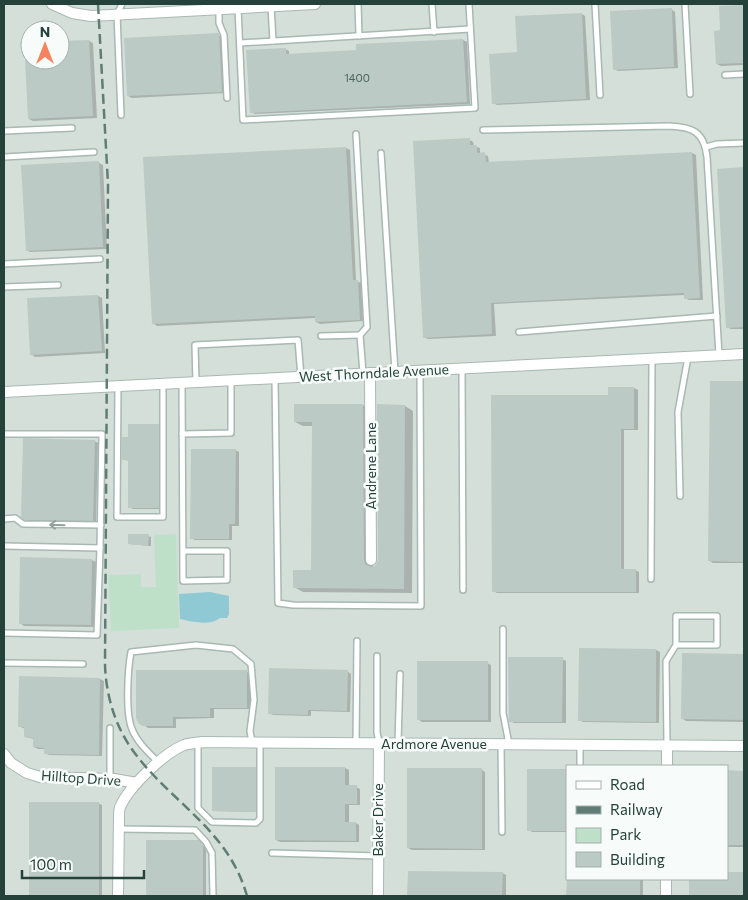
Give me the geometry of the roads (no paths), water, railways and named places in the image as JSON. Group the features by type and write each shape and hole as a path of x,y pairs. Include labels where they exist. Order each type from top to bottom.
{"street":[{"path":"52,4 77,14 91,16 228,7 315,4"},
{"name":"West Thorndale Avenue","path":"4,392 744,354"},
{"name":"Andrene Lane","path":"366,373 371,560"},
{"name":"Ardmore Avenue","path":"137,783 172,751 185,744 198,743 744,746"},
{"name":"Baker Drive","path":"378,896 379,744"},
{"path":"667,746 667,765"},
{"name":"Hilltop Drive","path":"4,754 10,763 27,773 40,777 110,779 137,783 120,805 118,896"},
{"path":"666,880 666,896"}],"lane":[{"path":"120,115 117,14 122,4"},
{"path":"358,4 359,36"},
{"path":"432,4 434,32"},
{"path":"228,7 240,43 243,120 475,108 469,4"},
{"path":"595,4 600,95"},
{"path":"685,4 690,94"},
{"path":"271,6 274,41"},
{"path":"227,98 224,35 219,23 228,7"},
{"path":"240,43 470,30"},
{"path":"725,75 744,74"},
{"path":"483,130 685,126 694,130 701,137 706,148 719,356"},
{"path":"4,131 72,128"},
{"path":"321,336 360,335 367,327 356,134"},
{"path":"706,148 717,144 744,142"},
{"path":"4,156 94,152"},
{"path":"381,153 395,372"},
{"path":"4,264 100,259"},
{"path":"4,287 58,285"},
{"path":"519,332 716,316"},
{"path":"360,335 366,373"},
{"path":"196,382 195,345 298,340 301,377"},
{"path":"680,496 678,412 688,357"},
{"path":"651,579 652,359"},
{"path":"462,368 463,590"},
{"path":"275,378 278,602 293,605 421,606 420,370"},
{"path":"182,434 231,433 231,380"},
{"path":"182,382 183,581 228,580 227,551 183,552"},
{"path":"118,386 118,517 164,517 164,383"},
{"path":"4,434 102,434 97,635 4,633"},
{"path":"4,519 15,518 24,524 101,525"},
{"path":"4,546 100,548"},
{"path":"667,746 666,660 676,645 676,616 717,616 717,645 676,645"},
{"path":"502,832 506,744 503,713 503,629"},
{"path":"356,743 357,641"},
{"path":"158,762 139,742 131,728 128,666 131,652 196,646 233,649 251,664 254,700 250,731 256,742 260,819 256,823 212,822 198,808 198,743"},
{"path":"377,656 377,732 379,744"},
{"path":"4,663 83,664"},
{"path":"398,744 400,674"},
{"path":"110,728 110,779"},
{"path":"580,745 580,765"},
{"path":"118,829 195,830 212,852 213,896"},
{"path":"272,852 378,856"}],"water":[{"path":"210,592 229,596 229,614 227,618 220,618 206,623 180,619 179,594"}],"railway":[{"path":"98,4 108,184 105,665 107,687 120,729 131,748 162,784 212,833 238,872 247,896"}]}
